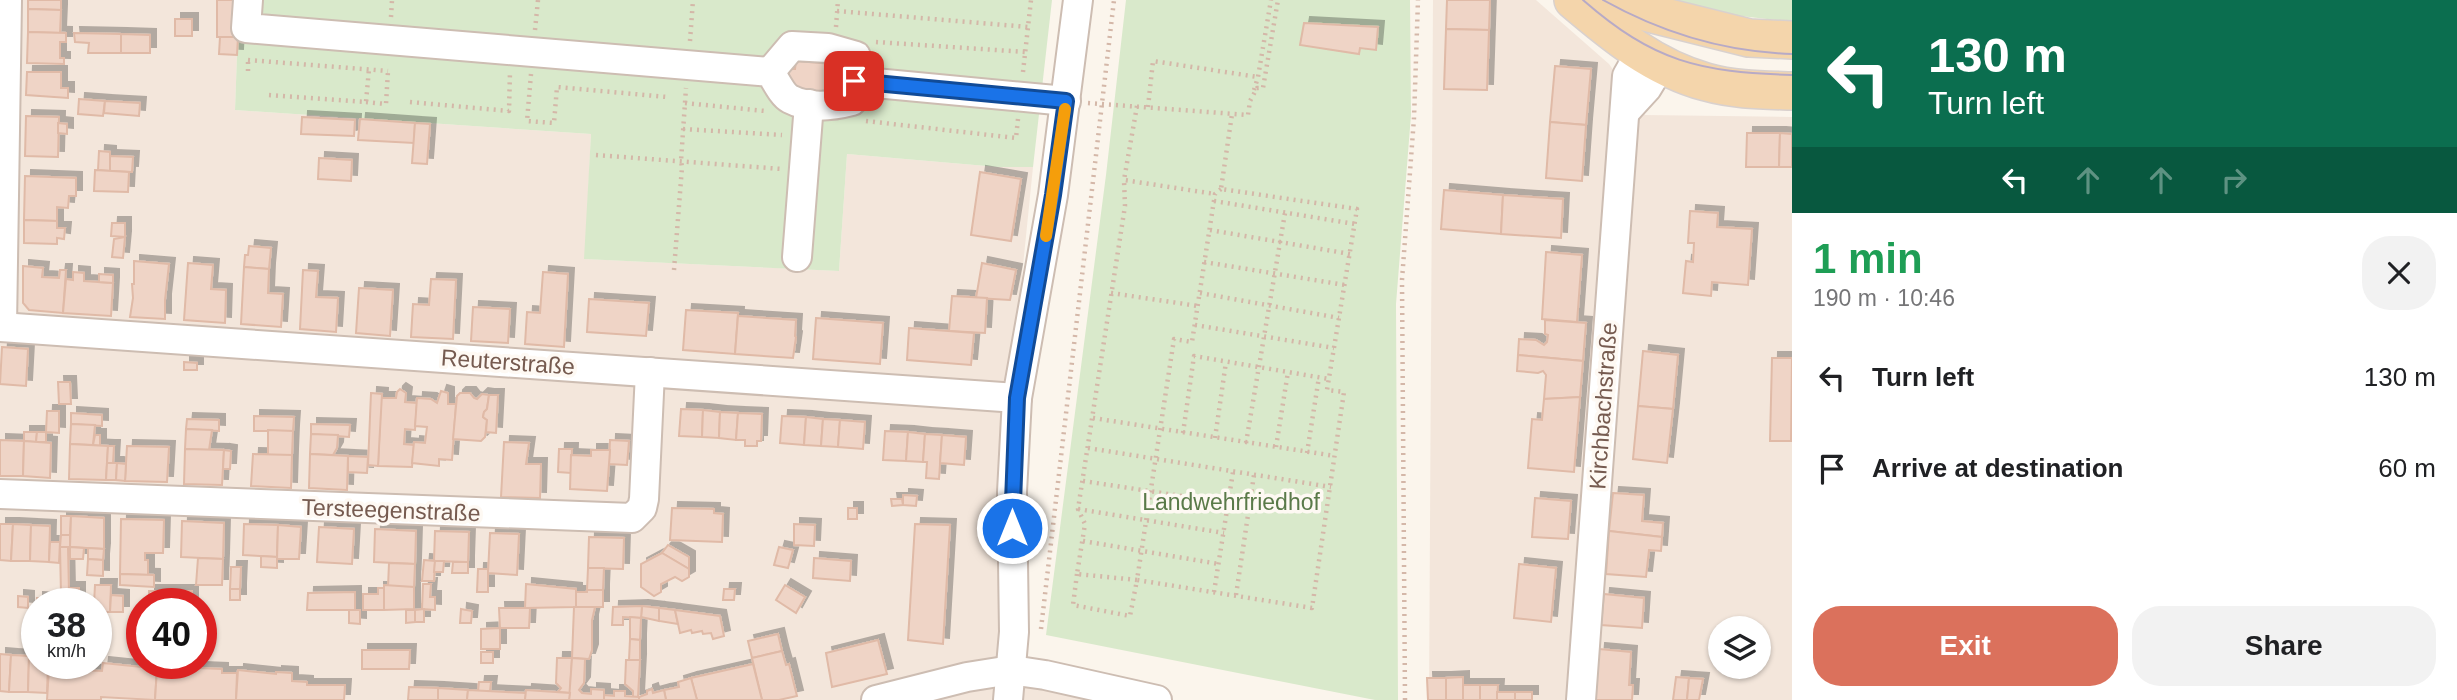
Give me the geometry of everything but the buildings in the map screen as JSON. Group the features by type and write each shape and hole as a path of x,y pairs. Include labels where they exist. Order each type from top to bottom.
{"main road":[{"path":"1573,0 1608,30 1652,56 1705,82 1749,90 1792,91"},
{"path":"1629,5 1652,56"},
{"path":"1629,5 1749,38 1792,40"},
{"path":"1652,56 1679,47 1724,57 1792,62"}],"street":[{"path":"1,327 7,0"},
{"path":"248,0 246,28 770,72"},
{"path":"1008,700 1014,632 1012,492 1017,398 1053,195 1078,0"},
{"path":"792,46 828,48 856,56 852,100 833,106 808,104 788,98 770,72 792,46"},
{"name":"Kirchbachstraße","path":"1581,700 1627,76 1652,56"},
{"path":"854,81 1066,101"},
{"path":"797,257 808,104"},
{"name":"Reuterstraße","path":"1,327 1017,398"},
{"name":"Tersteegenstraße","path":"0,494 632,517 642,508 644,499 650,372"},
{"path":"876,700 967,677 1010,670 1157,700"}],"path":[{"path":"410,102 509,111 522,51 538,0"},
{"path":"674,270 693,0"},
{"path":"866,121 1016,138 1031,0"},
{"path":"1014,632 1041,635 1114,0"},
{"path":"1066,101 1248,115 1258,77 1271,0"},
{"path":"1250,101 1257,88 1263,88 1278,0"},
{"path":"1405,700 1402,280 1414,118 1418,0"},
{"path":"837,11 1028,27"},
{"path":"869,43 1026,52"},
{"path":"522,51 527,121 554,123 557,88 667,97"},
{"path":"248,60 388,71"},
{"path":"1148,107 1153,61 1258,77"},
{"path":"270,95 366,103 369,69"},
{"path":"1137,106 1124,180 1125,206 1078,509 1085,524 1073,605 1130,616 1174,340 1192,342 1215,194 1221,189 1232,114"},
{"path":"683,129 807,137"},
{"path":"596,155 804,170"},
{"path":"1124,180 1215,194"},
{"path":"1077,574 1137,580 1312,608 1345,392 1327,390 1357,209 1221,189"},
{"path":"1214,201 1355,224"},
{"path":"1246,443 1285,212"},
{"path":"1210,230 1350,254"},
{"path":"1204,262 1345,285"},
{"path":"1111,293 1198,306"},
{"path":"1200,293 1339,318"},
{"path":"1195,325 1334,348"},
{"path":"1183,433 1194,356 1329,379"},
{"path":"1215,438 1226,362"},
{"path":"1276,447 1288,372"},
{"path":"1307,453 1319,377"},
{"path":"1093,418 1335,456"},
{"path":"1088,448 1331,487"},
{"path":"1214,592 1233,472"},
{"path":"1236,596 1254,475"},
{"path":"1083,481 1228,503"},
{"path":"1078,509 1224,533"},
{"path":"1083,541 1219,564"}],"shaded area":[{"path":"0,0 2,327 1017,398 1011,670 1152,700 0,700"},
{"path":"19,0 239,0 235,110 591,134 585,259 839,271 847,154 998,167 1033,167 1011,384 10,317"},
{"path":"1433,0 1536,0 1609,64 1645,115 1792,117 1792,700 1429,700"}],"green space":[{"path":"239,0 1052,0 1033,167 998,167 847,154 839,271 584,259 591,134 235,110"},
{"name":"Landwehrfriedhof","path":"1126,0 1410,0 1411,115 1396,304 1398,700 1375,700 1046,635"},
{"path":"1677,0 1792,0 1792,22 1723,14"}],"tram line":[{"path":"1583,0 1633,37 1679,60 1730,71 1792,75"},
{"path":"1603,0 1648,22 1694,39 1742,49 1792,54"}],"slow traffic":[{"path":"1046,236 1065,109"}],"route":[{"path":"854,81 1066,101 1053,195 1017,398 1012,528"}]}
